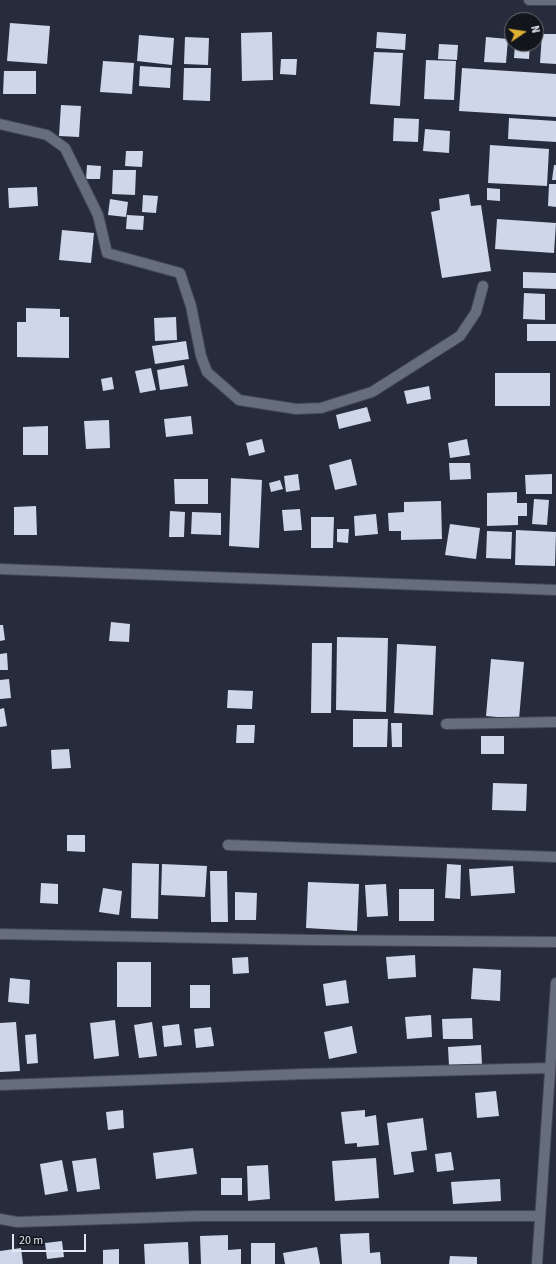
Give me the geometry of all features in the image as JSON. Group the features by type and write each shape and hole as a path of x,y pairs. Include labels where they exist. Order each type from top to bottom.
{"street":[{"path":"529,0 556,0"},
{"path":"0,124 47,135 65,148 98,215 107,253 180,273 191,306 201,356 207,372 239,400 296,409 322,408 372,392 460,336 476,312 483,286"},
{"path":"0,569 556,590"},
{"path":"446,724 556,722"},
{"path":"228,845 556,857"},
{"path":"0,934 556,942"},
{"path":"537,1264 540,1216 552,1096 550,1068 555,1025 556,983"},
{"path":"2,1085 304,1074 550,1068"},
{"path":"0,1219 17,1222 197,1216 540,1216"}],"building":[{"path":"10,23 50,26 47,64 7,61"},
{"path":"272,32 273,80 242,81 241,33"},
{"path":"377,32 406,34 405,50 376,48"},
{"path":"544,34 556,34 556,64 540,63 541,52 544,52"},
{"path":"139,35 174,38 172,65 137,61"},
{"path":"185,37 209,38 208,65 184,64"},
{"path":"486,37 504,39 504,52 507,52 506,63 484,62"},
{"path":"439,44 458,45 457,60 438,59"},
{"path":"374,52 403,53 400,106 370,104"},
{"path":"514,52 529,52 529,59 514,58"},
{"path":"281,59 297,59 296,75 280,74"},
{"path":"426,60 456,61 454,100 424,99"},
{"path":"103,61 134,63 132,94 100,92"},
{"path":"140,66 171,68 170,88 139,86"},
{"path":"184,68 211,68 210,101 183,100"},
{"path":"462,68 556,74 556,117 459,111"},
{"path":"4,71 36,71 36,94 3,94"},
{"path":"61,105 81,106 79,137 59,136"},
{"path":"394,118 419,119 418,142 393,141"},
{"path":"509,118 556,121 556,142 508,139"},
{"path":"425,129 450,131 449,153 423,151"},
{"path":"490,145 549,149 547,186 488,183"},
{"path":"126,151 143,151 142,167 125,166"},
{"path":"87,165 101,166 100,179 86,179"},
{"path":"554,165 556,165 556,180 552,180"},
{"path":"113,170 136,170 135,195 112,194"},
{"path":"549,184 556,184 556,207 548,206"},
{"path":"37,187 38,206 9,208 8,188"},
{"path":"487,188 500,189 500,201 487,200"},
{"path":"469,194 471,206 481,205 491,271 442,278 431,212 440,210 439,199"},
{"path":"143,195 158,196 156,213 142,212"},
{"path":"110,199 128,202 126,217 108,215"},
{"path":"127,215 144,216 143,230 126,229"},
{"path":"497,219 556,223 554,253 495,249"},
{"path":"62,230 94,233 91,263 59,260"},
{"path":"523,272 556,273 556,289 523,288"},
{"path":"524,293 545,294 545,320 523,319"},
{"path":"26,308 60,309 60,317 69,317 69,358 17,357 17,322 26,322"},
{"path":"176,317 177,340 155,341 154,318"},
{"path":"527,324 556,324 556,341 527,341"},
{"path":"186,341 189,359 155,364 152,346"},
{"path":"184,365 188,386 160,390 157,370"},
{"path":"151,368 156,390 140,393 135,371"},
{"path":"495,373 550,373 550,406 495,406"},
{"path":"112,377 114,389 103,391 101,379"},
{"path":"429,386 431,399 407,404 404,391"},
{"path":"367,407 371,421 339,429 336,415"},
{"path":"191,416 193,434 166,437 164,419"},
{"path":"109,420 110,448 86,449 84,421"},
{"path":"48,426 48,455 23,455 23,427"},
{"path":"262,439 265,452 249,456 246,443"},
{"path":"467,439 470,455 450,458 448,443"},
{"path":"351,459 357,485 335,490 329,465"},
{"path":"449,463 470,463 471,479 450,480"},
{"path":"298,474 300,490 286,492 284,476"},
{"path":"552,474 552,494 526,494 525,475"},
{"path":"231,478 262,480 259,548 229,546"},
{"path":"174,479 208,479 208,504 175,504"},
{"path":"280,480 283,489 271,492 269,483"},
{"path":"517,492 517,503 527,503 527,516 518,516 518,525 487,526 487,493"},
{"path":"534,499 549,500 547,525 532,524"},
{"path":"441,501 442,539 401,540 401,531 389,531 388,513 404,512 404,502"},
{"path":"36,506 37,535 14,535 14,507"},
{"path":"300,509 302,530 284,531 282,510"},
{"path":"170,511 185,512 184,537 169,537"},
{"path":"192,512 221,513 221,535 191,534"},
{"path":"376,514 378,534 355,536 354,516"},
{"path":"311,517 334,517 333,548 311,548"},
{"path":"450,524 480,528 476,559 445,555"},
{"path":"337,529 349,529 348,543 337,542"},
{"path":"516,530 556,532 555,566 515,565"},
{"path":"487,531 512,532 511,559 486,558"},
{"path":"111,622 130,624 129,642 109,641"},
{"path":"0,625 3,625 5,640 0,641"},
{"path":"337,637 388,638 386,712 336,710"},
{"path":"312,643 332,643 331,713 311,713"},
{"path":"397,644 436,646 433,715 394,713"},
{"path":"7,653 8,670 0,670 0,654"},
{"path":"491,659 524,662 519,719 486,716"},
{"path":"9,679 11,698 0,699 0,680"},
{"path":"228,690 253,691 252,709 227,708"},
{"path":"4,708 7,726 0,727 0,709"},
{"path":"353,719 388,719 387,747 353,747"},
{"path":"391,723 402,723 402,747 392,747"},
{"path":"237,725 255,725 254,743 236,743"},
{"path":"481,736 504,736 504,754 481,754"},
{"path":"69,749 71,768 52,769 51,750"},
{"path":"493,783 527,784 526,811 492,810"},
{"path":"67,835 85,835 85,852 67,851"},
{"path":"132,863 159,864 158,919 131,918"},
{"path":"162,864 207,866 205,897 161,895"},
{"path":"447,864 461,865 460,899 445,898"},
{"path":"513,866 515,893 471,896 469,869"},
{"path":"210,871 227,871 228,922 211,922"},
{"path":"308,882 359,884 357,931 306,928"},
{"path":"41,883 58,884 58,904 40,903"},
{"path":"386,884 388,916 367,917 365,885"},
{"path":"103,888 122,891 119,915 99,912"},
{"path":"399,889 434,889 434,921 399,921"},
{"path":"235,892 257,893 256,920 235,920"},
{"path":"415,955 416,977 388,979 386,957"},
{"path":"248,957 249,973 233,974 232,958"},
{"path":"117,962 151,962 151,1007 117,1007"},
{"path":"473,968 501,970 500,1001 471,999"},
{"path":"10,978 30,980 29,1004 8,1002"},
{"path":"346,980 349,1003 326,1006 323,984"},
{"path":"190,985 210,985 210,1008 190,1008"},
{"path":"431,1015 432,1037 407,1039 405,1017"},
{"path":"472,1018 473,1039 443,1039 442,1019"},
{"path":"115,1020 119,1056 94,1059 90,1023"},
{"path":"16,1022 20,1071 0,1072 0,1023"},
{"path":"152,1022 157,1056 139,1058 134,1025"},
{"path":"179,1024 182,1045 164,1047 162,1026"},
{"path":"352,1026 357,1053 329,1059 324,1032"},
{"path":"211,1027 214,1046 196,1048 194,1029"},
{"path":"36,1034 38,1063 27,1064 25,1035"},
{"path":"481,1045 482,1065 449,1066 448,1047"},
{"path":"496,1091 499,1116 477,1118 475,1093"},
{"path":"123,1110 124,1128 108,1130 106,1112"},
{"path":"365,1110 365,1117 376,1115 379,1145 357,1147 357,1143 345,1144 341,1112"},
{"path":"423,1118 427,1150 411,1152 414,1172 394,1175 387,1123"},
{"path":"193,1148 197,1174 156,1179 153,1153"},
{"path":"451,1152 454,1170 437,1172 435,1154"},
{"path":"96,1158 100,1189 77,1192 72,1161"},
{"path":"376,1158 379,1198 335,1201 332,1161"},
{"path":"62,1160 68,1191 45,1195 40,1164"},
{"path":"268,1165 270,1199 248,1201 247,1166"},
{"path":"221,1178 242,1178 242,1195 221,1195"},
{"path":"500,1179 501,1201 453,1204 451,1182"},
{"path":"369,1233 370,1253 380,1252 381,1264 342,1264 340,1234"},
{"path":"228,1235 228,1250 241,1249 241,1264 201,1264 200,1236"},
{"path":"62,1241 64,1257 47,1259 45,1243"},
{"path":"188,1242 189,1264 145,1264 144,1244"},
{"path":"251,1243 275,1243 275,1264 251,1264"},
{"path":"317,1247 320,1264 285,1264 283,1253"},
{"path":"21,1248 23,1264 0,1264 0,1251"},
{"path":"119,1249 119,1264 103,1264 103,1250"},
{"path":"450,1256 477,1257 477,1264 449,1264"}]}
